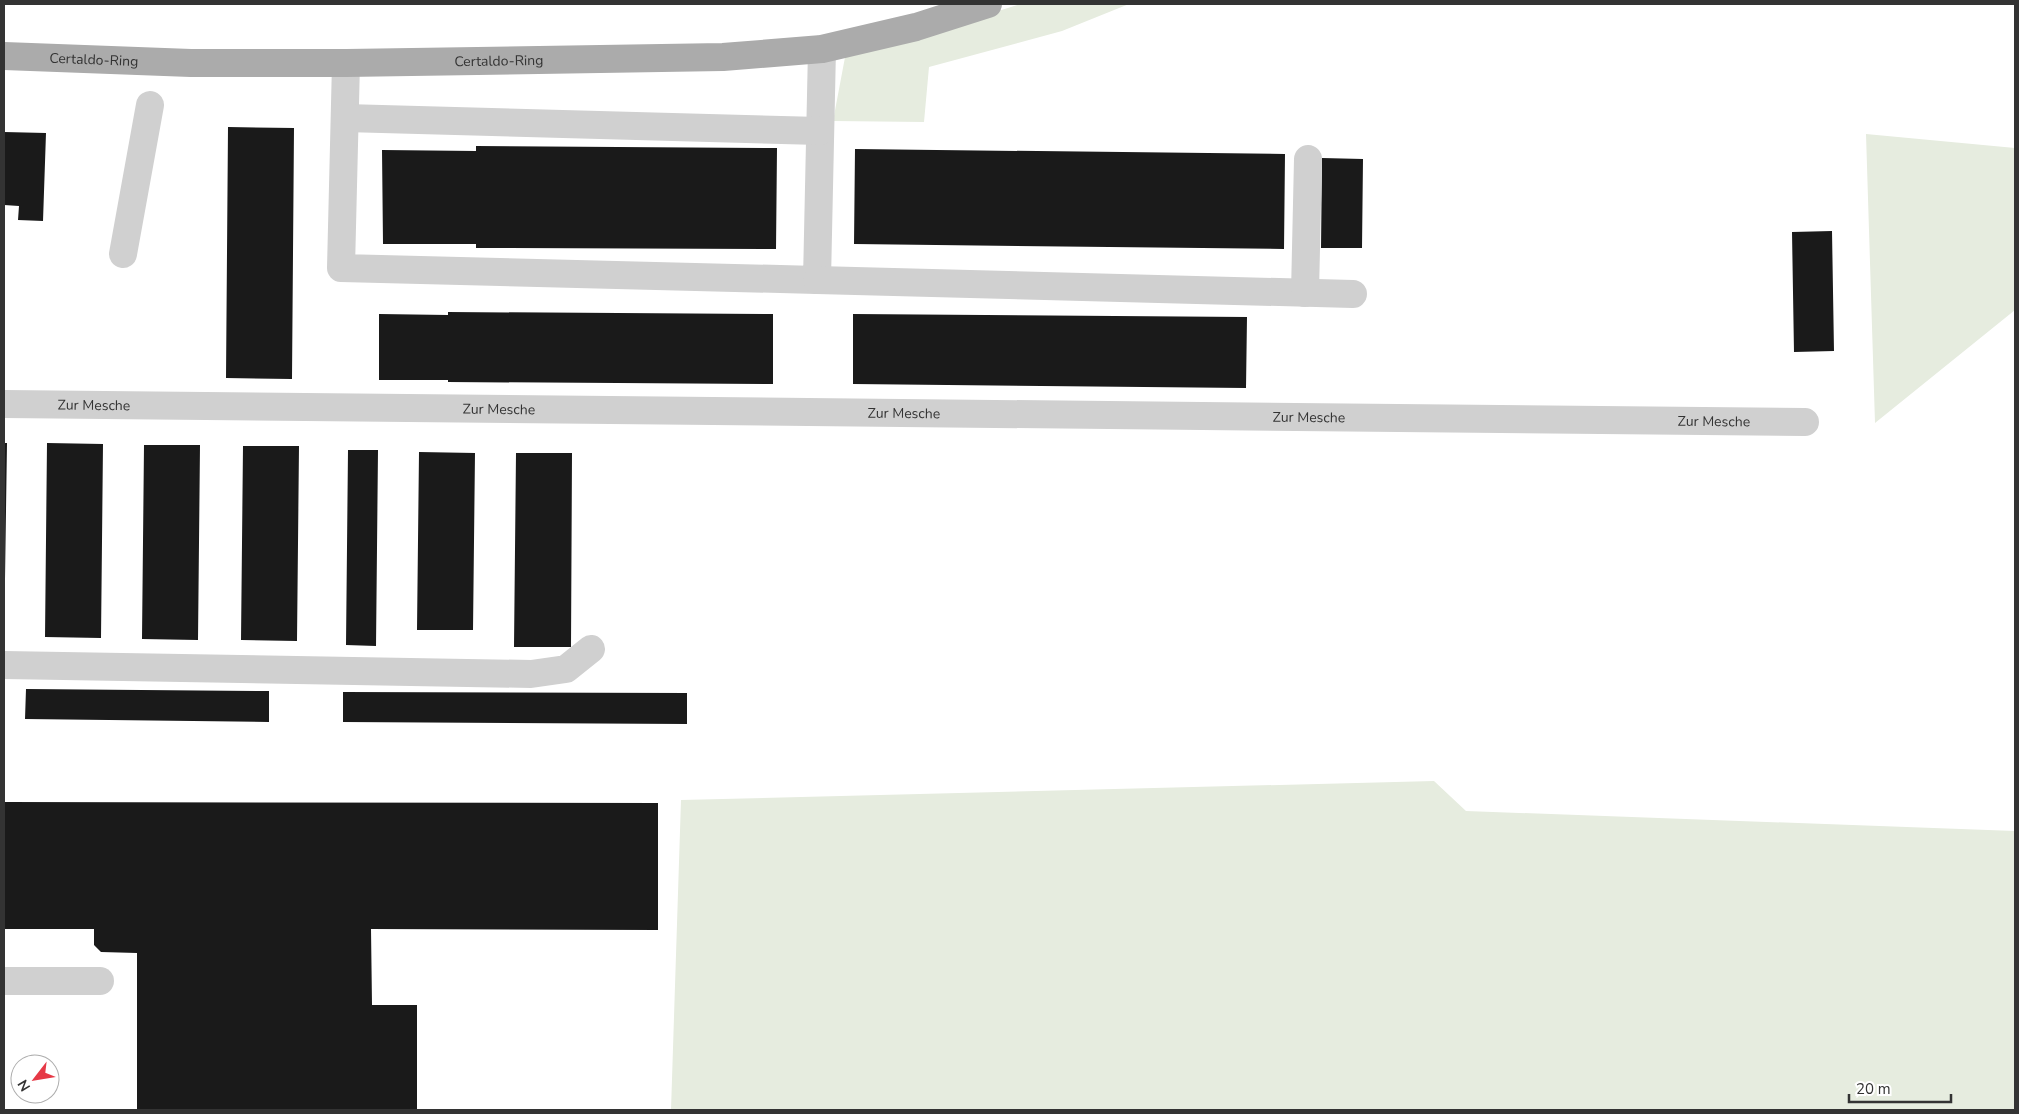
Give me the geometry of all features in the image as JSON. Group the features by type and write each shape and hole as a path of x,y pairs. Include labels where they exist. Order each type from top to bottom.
{"main road":[{"name":"Certaldo-Ring","path":"4,56 191,63 346,63 723,56 822,49 916,27 988,4"}],"lane":[{"path":"816,280 822,49"},
{"path":"346,63 341,268 1353,294"},
{"path":"123,254 150,105"},
{"path":"344,118 820,131"},
{"path":"1305,293 1308,160"},
{"name":"Zur Mesche","path":"4,404 1805,422"},
{"path":"4,665 531,674 566,669 591,649"},
{"path":"4,981 100,981"}],"shaded area":[{"path":"1020,4 1129,4 1062,31 929,67 924,122 833,121 846,52 920,36"},
{"path":"1866,134 2015,148 2015,310 1875,423"},
{"path":"1434,781 1466,811 2015,831 2015,1110 671,1110 681,800"}],"building":[{"path":"228,127 294,128 292,379 226,378"},
{"path":"4,132 46,133 43,221 18,220 19,206 4,205"},
{"path":"476,146 777,148 776,249 476,248 476,244 383,244 382,150 476,151"},
{"path":"855,149 1285,154 1284,249 854,244"},
{"path":"1322,158 1363,159 1362,248 1321,248"},
{"path":"1832,231 1834,351 1794,352 1792,232"},
{"path":"448,312 773,314 773,384 379,380 379,314 448,315"},
{"path":"853,314 1247,317 1246,388 853,384"},
{"path":"4,443 7,443 5,579 4,579"},
{"path":"47,443 103,444 101,638 45,637"},
{"path":"144,445 200,445 198,640 142,639"},
{"path":"243,446 299,446 297,641 241,640"},
{"path":"348,450 378,450 376,646 346,645"},
{"path":"419,452 475,453 473,630 417,630"},
{"path":"516,453 572,453 571,647 514,647"},
{"path":"26,689 269,691 269,722 25,719"},
{"path":"343,692 687,693 687,724 343,722"},
{"path":"4,802 658,803 658,930 371,929 372,1005 417,1005 417,1110 137,1110 137,953 101,952 94,945 94,929 4,929"}]}
